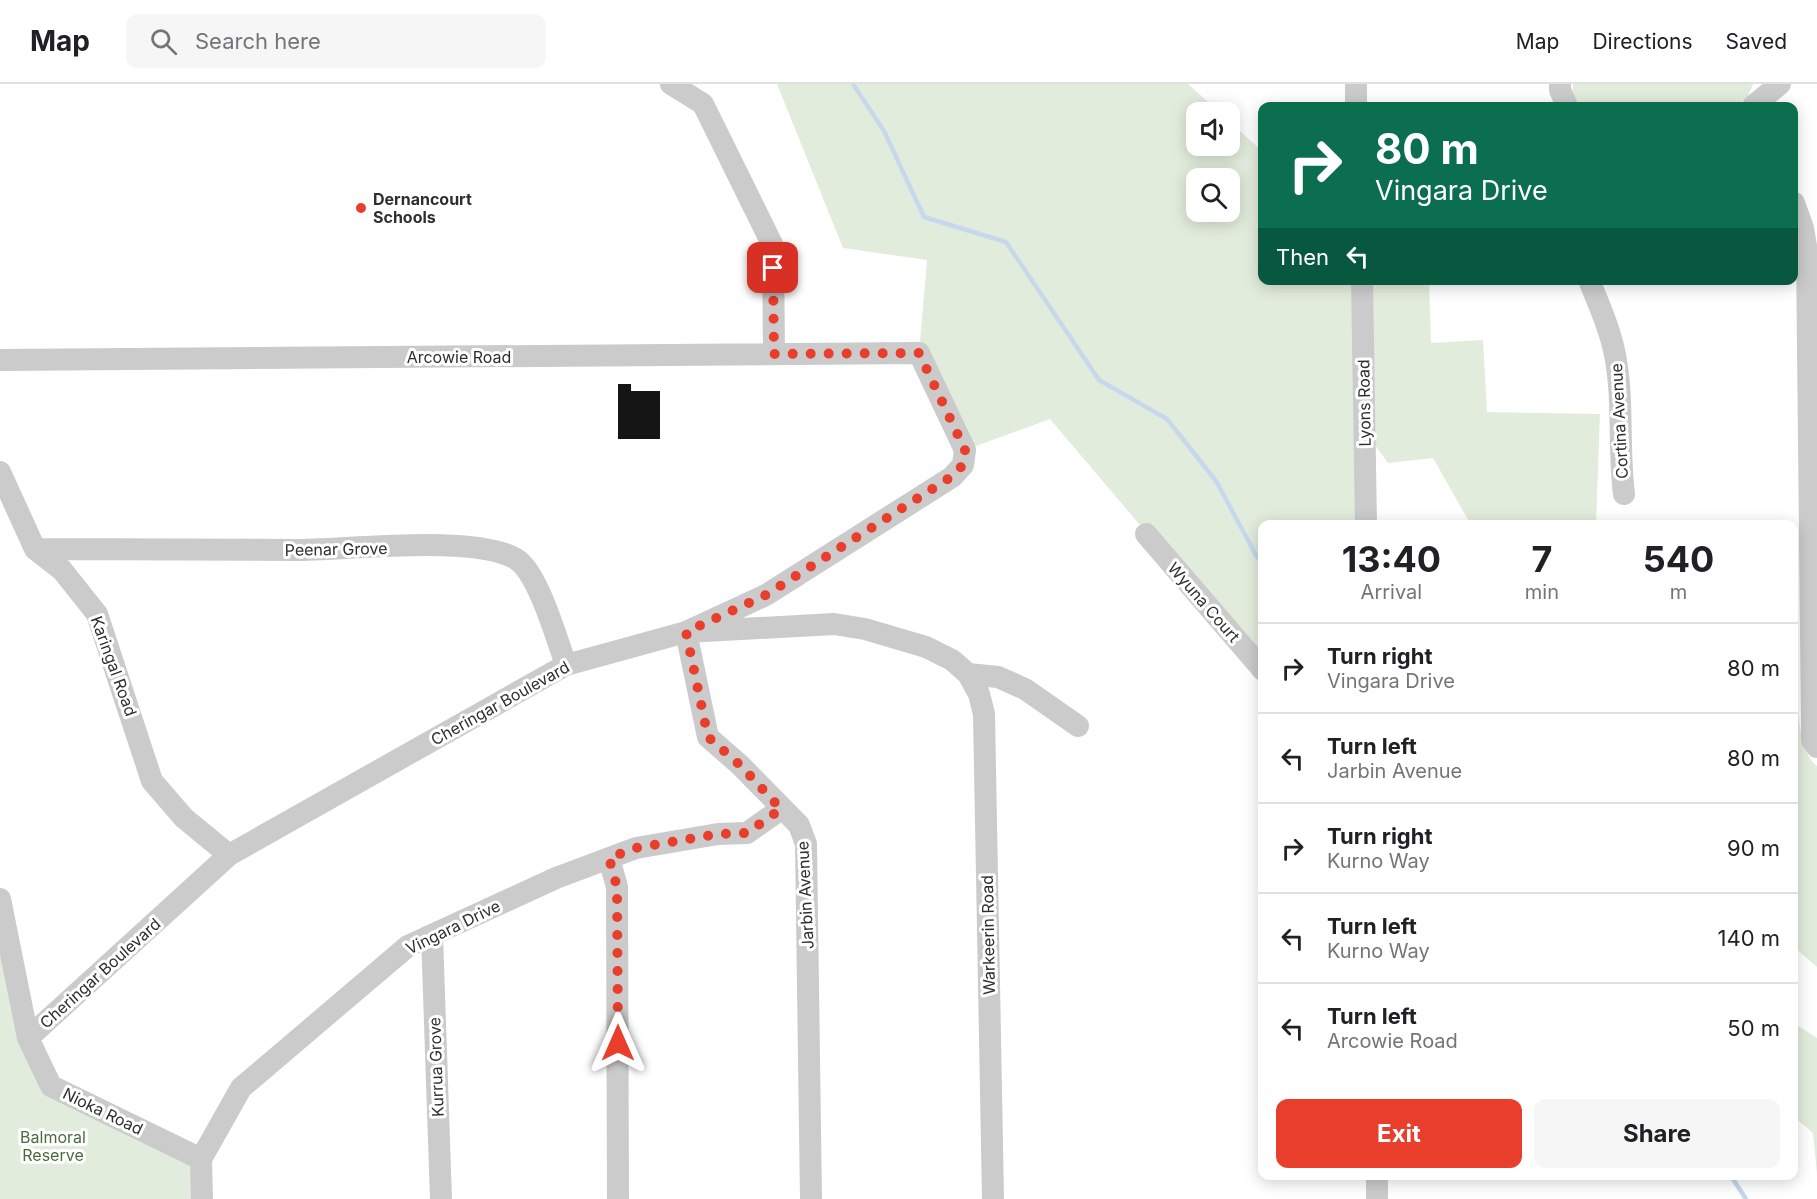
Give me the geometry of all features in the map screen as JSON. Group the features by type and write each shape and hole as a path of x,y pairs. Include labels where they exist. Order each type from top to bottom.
{"street":[{"path":"671,84 703,104 773,246 774,354"},
{"path":"1356,84 1356,102"},
{"path":"1560,84 1565,102"},
{"path":"1758,102 1780,84"},
{"path":"1798,214 1807,252 1812,740 1817,747"},
{"name":"Lyons Road","path":"1362,285 1366,520"},
{"name":"Cortina Avenue","path":"1591,285 1607,324 1615,355 1619,387 1620,462 1624,494"},
{"name":"Arcowie Road","path":"0,360 919,353 965,450 963,465 951,477 766,595 686,632"},
{"name":"Karingal Road","path":"0,472 35,549 62,570 97,614 152,781 184,818 229,855"},
{"name":"Wyuna Court","path":"1146,534 1258,664"},
{"name":"Peenar Grove","path":"35,549 297,550 469,546 497,550 519,560 537,585 566,665"},
{"name":"Cheringar Boulevard","path":"28,1038 229,855 566,665 686,632 834,624 865,629 926,647 952,660 968,674"},
{"name":"Jarbin Avenue","path":"686,632 708,737 740,765 799,825 806,844 811,1199"},
{"path":"968,674 998,677 1025,688 1078,726"},
{"name":"Warkeerin Road","path":"968,674 979,694 984,714 993,1199"},
{"name":"Vingara Drive","path":"201,1159 241,1088 408,946 556,878 636,848 718,834 747,833 781,809"},
{"path":"609,858 617,887 618,1199"},
{"name":"Nioka Road","path":"0,899 28,1038 51,1086 201,1159"},
{"name":"Kurrua Grove","path":"432,935 441,1199"},
{"path":"201,1159 202,1199"},
{"path":"1377,1180 1377,1199"}],"green space":[{"path":"777,84 1188,84 1208,102 1186,102 1186,156 1240,156 1240,131 1258,147 1258,285 1362,285 1366,520 1258,520 1258,664 1050,419 965,450 919,353 927,260 843,248"},
{"path":"1573,84 1753,84 1748,96 1741,102 1575,102"},
{"path":"1368,285 1429,285 1431,343 1483,340 1487,412 1600,414 1596,520 1468,520 1433,458 1388,463 1370,438"},
{"path":"1798,710 1801,734 1807,754 1817,766 1817,967 1798,950"},
{"name":"Balmoral Reserve","path":"0,899 51,1086 201,1159 202,1199 0,1199"},
{"path":"1798,1026 1817,1038 1817,1174 1813,1133 1798,1120"}],"building":[{"path":"618,384 631,384 631,391 660,391 660,439 618,439"}],"waterway":[{"path":"853,84 884,131 924,217 1006,242 1099,380 1167,419 1216,481 1258,558"},
{"path":"1734,1180 1746,1199"}],"place":[{"name":"Dernancourt Schools","path":"361,208"}],"route":[{"path":"618,1043 617,887 609,858 636,848 718,834 747,833 781,809 740,765 708,737 686,632 766,595 951,477 963,465 965,450 919,353 774,354 773,268"}]}
